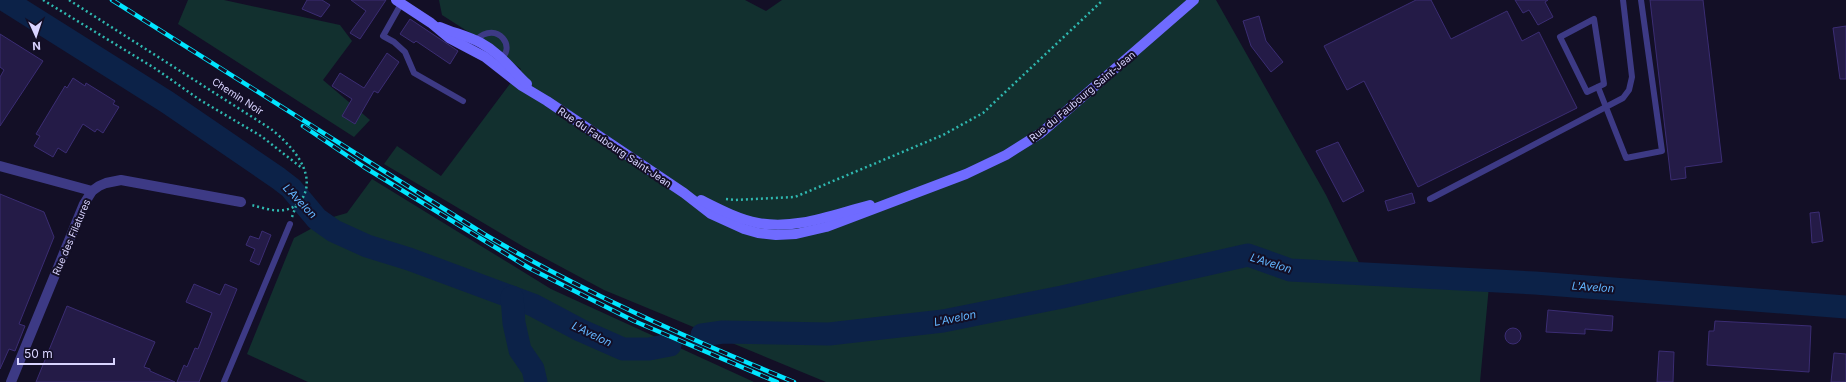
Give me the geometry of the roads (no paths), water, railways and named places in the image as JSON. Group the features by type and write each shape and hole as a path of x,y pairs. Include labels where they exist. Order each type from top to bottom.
{"main road":[{"name":"Rue du Faubourg Saint-Jean","path":"399,2 431,23 449,38 476,51 488,59 514,81 547,101 684,193 741,218 757,223 773,225 794,224 814,220 914,193 987,165 1032,139 1060,117 1194,0"},
{"name":"Rue du Faubourg Saint-Jean","path":"431,23 476,40 502,57 518,75 547,101"}],"street":[{"path":"0,166 92,191"},
{"name":"Rue des Filatures","path":"11,382 84,204 92,191 106,182 128,181 241,202"}],"lane":[{"path":"1430,200 1623,98 1630,90 1632,84 1623,0"},
{"path":"1598,87 1626,158 1662,151 1641,0"},
{"path":"399,2 383,36 394,42 405,52 414,72 463,101"},
{"path":"1594,19 1604,84 1598,87 1587,92 1560,37 1594,19"},
{"path":"476,40 488,32 496,33 502,36 506,44 506,50 502,57 496,60 488,59"},
{"path":"224,382 290,224"}],"waterway":[{"name":"L'Avelon","path":"5,0 167,102 278,178 291,188 317,219 334,231 367,246 409,259 533,305 580,330 623,349 649,349 670,345"},
{"name":"L'Avelon","path":"702,335 723,332 829,334 943,321 1062,297 1248,255 1290,270 1535,283 1846,307"},
{"path":"512,297 514,323 520,350 533,369 536,382"}],"railway":[{"path":"112,0 484,234 521,255 597,295 675,331 794,382"},
{"path":"303,126 364,167 529,268 634,321 777,382"}]}
